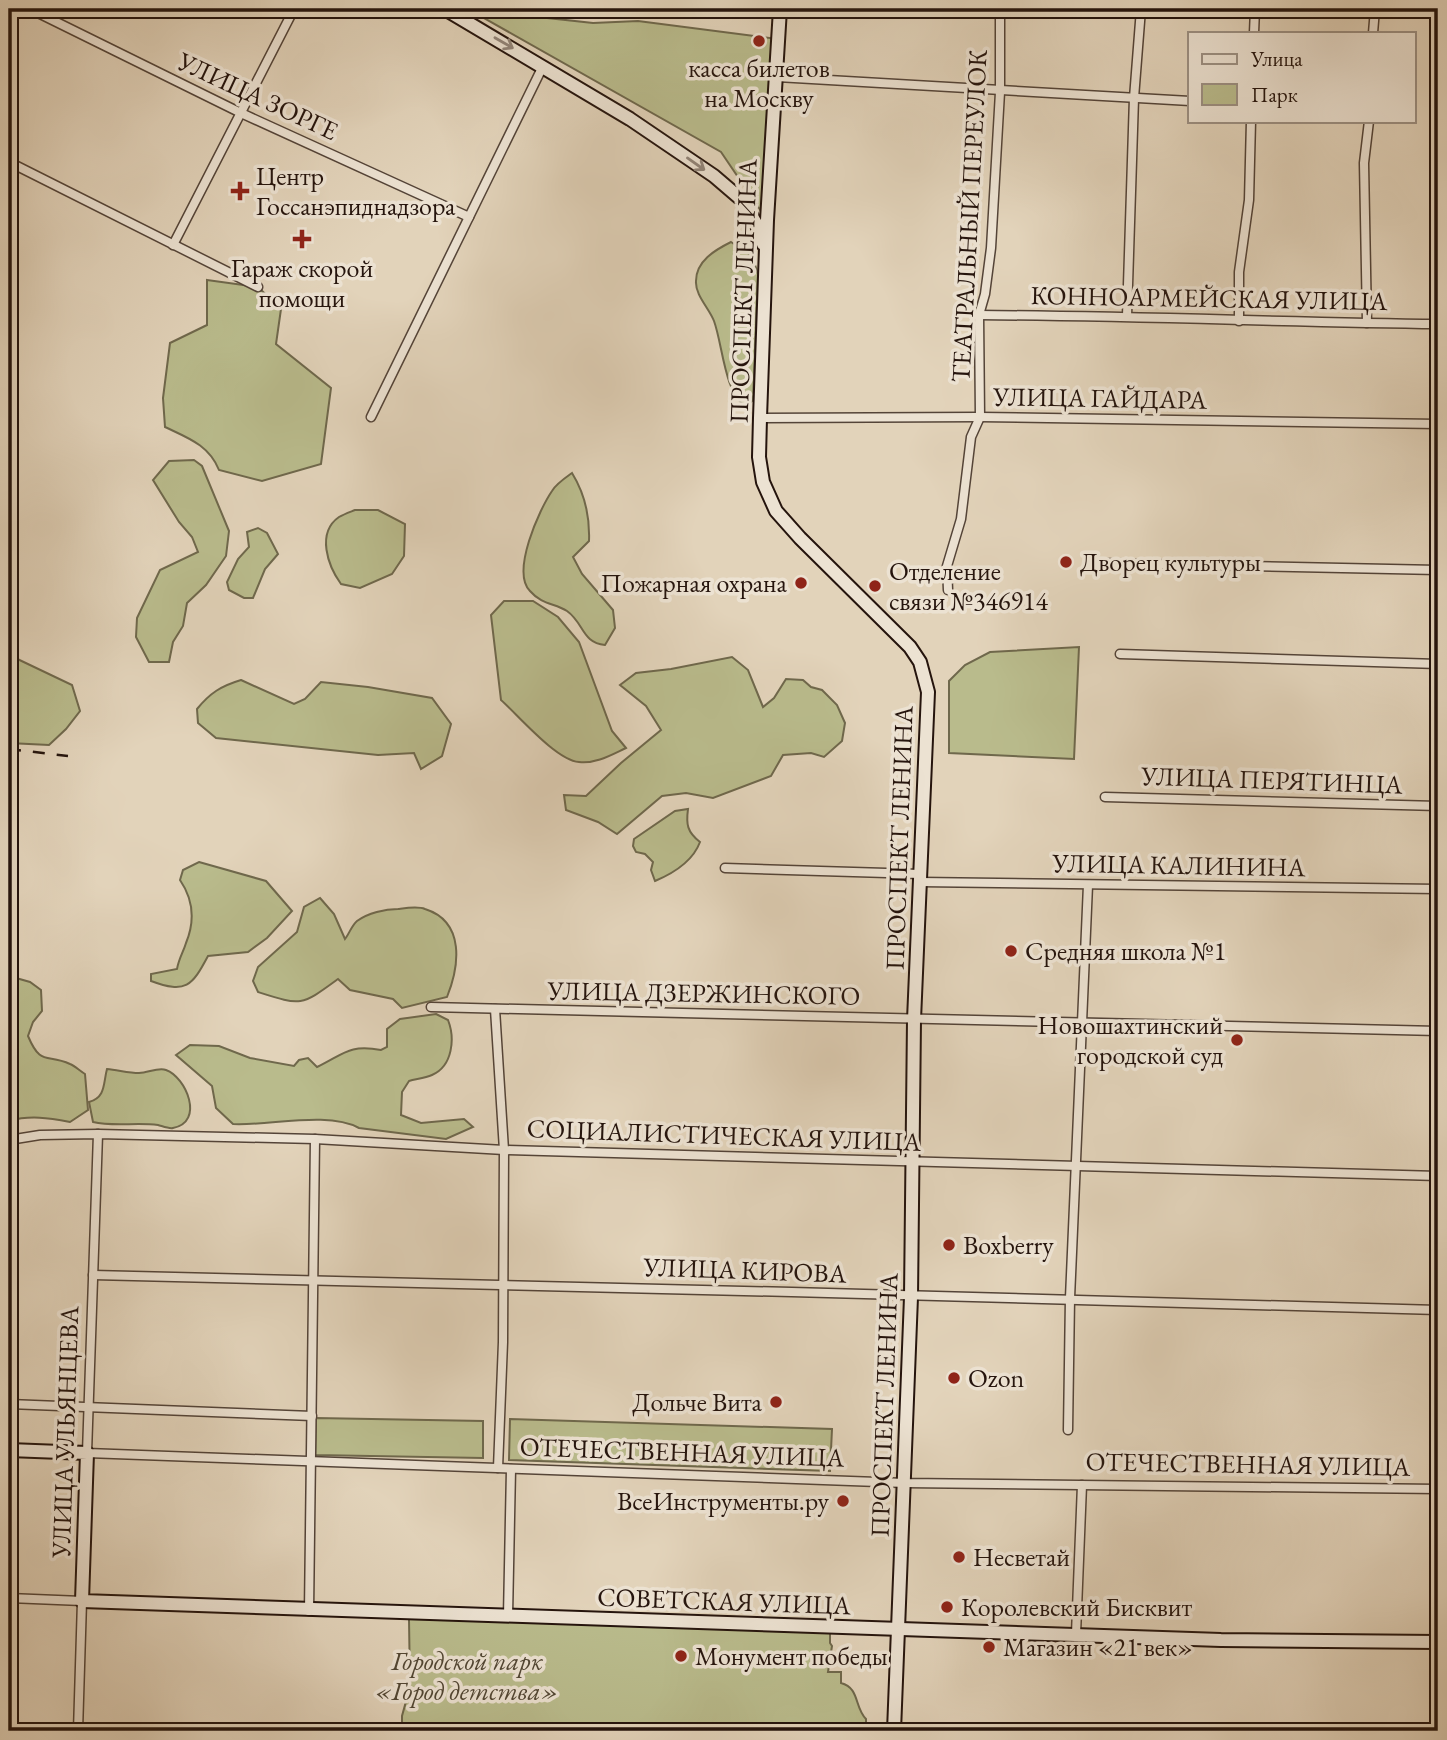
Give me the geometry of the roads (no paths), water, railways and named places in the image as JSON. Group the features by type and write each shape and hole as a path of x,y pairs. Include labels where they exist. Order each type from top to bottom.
{"main road":[{"path":"445,9 630,119 714,176 742,200 757,225 766,254"},
{"name":"ПРОСПЕКТ ЛЕНИНА","path":"780,9 760,418 759,457 763,482 776,511 800,538 910,647 920,662 928,692 914,1020 911,1297 894,1731"},
{"name":"ОТЕЧЕСТВЕННАЯ УЛИЦА","path":"9,1450 87,1453"},
{"name":"УЛИЦА УЛЬЯНЦЕВА","path":"82,1601 87,1453"},
{"name":"СОВЕТСКАЯ УЛИЦА","path":"82,1601 309,1611 1221,1640 1438,1642"}],"street":[{"name":"УЛИЦА ЗОРГЕ","path":"30,9 241,113 469,217"},
{"path":"173,246 294,9"},
{"name":"ТЕАТРАЛЬНЫЙ ПЕРЕУЛОК","path":"948,590 947,566 961,519 971,437 980,417 979,315 991,248 1000,92 1000,9"},
{"path":"1127,316 1134,98 1141,9"},
{"path":"1254,32 1255,9"},
{"path":"1373,32 1375,9"},
{"path":"371,417 543,66"},
{"path":"777,77 1188,101"},
{"path":"1239,321 1239,272 1250,200 1251,122"},
{"path":"1367,323 1364,163 1369,122"},
{"path":"9,162 258,287"},
{"name":"КОННОАРМЕЙСКАЯ УЛИЦА","path":"979,315 1438,324"},
{"name":"УЛИЦА ГАЙДАРА","path":"760,418 980,417 1438,424"},
{"path":"1098,563 1438,570"},
{"path":"1120,654 1438,664"},
{"name":"УЛИЦА ПЕРЯТИНЦА","path":"1105,797 1438,806"},
{"name":"УЛИЦА КАЛИНИНА","path":"725,868 1088,885 1438,889"},
{"path":"1068,1430 1070,1298 1088,885"},
{"name":"УЛИЦА ДЗЕРЖИНСКОГО","path":"431,1007 1438,1031"},
{"path":"495,1009 504,1150 498,1468"},
{"name":"СОЦИАЛИСТИЧЕСКАЯ УЛИЦА","path":"9,1140 40,1135 98,1134 315,1139 504,1150 1438,1176"},
{"name":"УЛИЦА УЛЬЯНЦЕВА","path":"87,1453 98,1134"},
{"path":"309,1611 315,1139"},
{"name":"УЛИЦА КИРОВА","path":"93,1275 503,1283 911,1297 1070,1298 1438,1310"},
{"path":"9,1404 312,1416"},
{"name":"ОТЕЧЕСТВЕННАЯ УЛИЦА","path":"87,1453 905,1483 1438,1489"},
{"path":"508,1616 510,1469"},
{"path":"1076,1634 1082,1485"},
{"name":"СОВЕТСКАЯ УЛИЦА","path":"9,1598 82,1601"},
{"name":"УЛИЦА УЛЬЯНЦЕВА","path":"78,1731 82,1601"}],"railway":[{"path":"9,749 68,756"}],"place":[{"name":"касса билетов на Москву","path":"759,41"},
{"name":"Центр Госсанэпиднадзора","path":"240,191"},
{"name":"Гараж скорой помощи","path":"302,239"},
{"name":"Дворец культуры","path":"1066,562"},
{"name":"Пожарная охрана","path":"801,583"},
{"name":"Отделение связи №346914","path":"875,586"},
{"name":"Средняя школа №1","path":"1011,951"},
{"name":"Новошахтинский городской суд","path":"1237,1040"},
{"name":"Boxberry","path":"949,1245"},
{"name":"Ozon","path":"954,1378"},
{"name":"Дольче Вита","path":"776,1402"},
{"name":"ВсеИнструменты.ру","path":"843,1501"},
{"name":"Несветай","path":"959,1557"},
{"name":"Королевский Бисквит","path":"947,1607"},
{"name":"Магазин «21 век»","path":"989,1647"},
{"name":"Монумент победы","path":"681,1656"}],"park label":[{"name":"Городской парк «Город детства»","path":"467,1676"}]}
